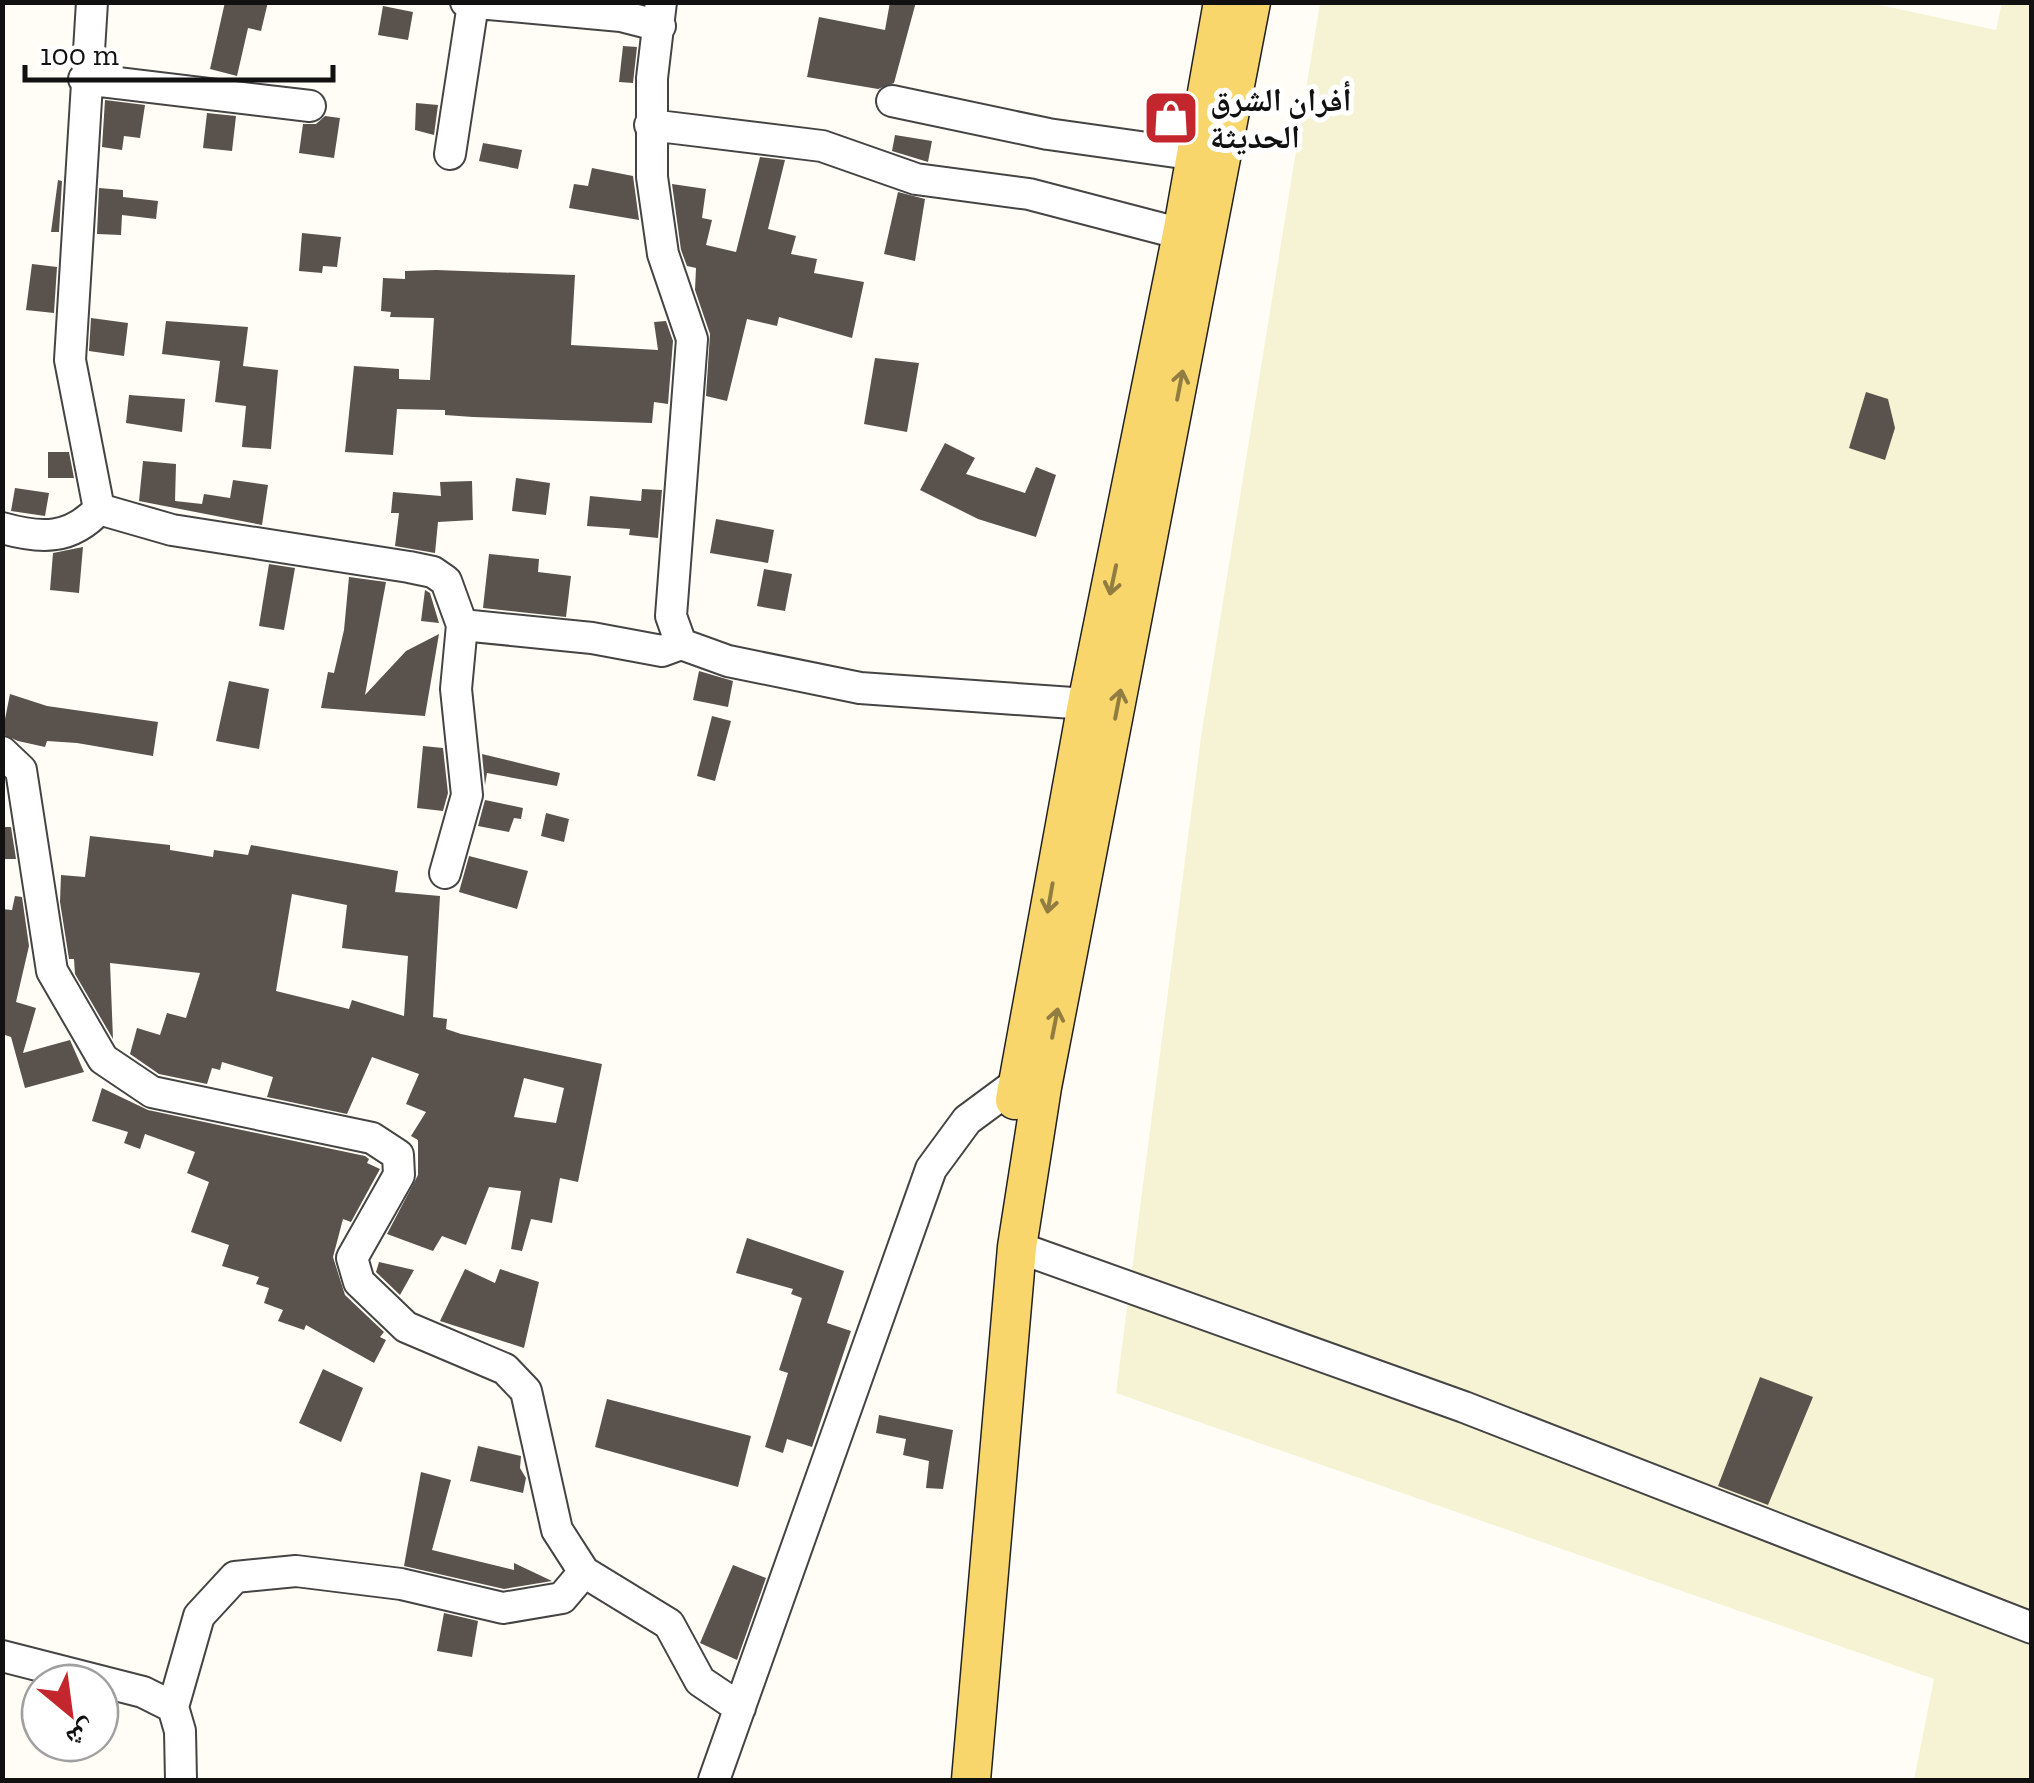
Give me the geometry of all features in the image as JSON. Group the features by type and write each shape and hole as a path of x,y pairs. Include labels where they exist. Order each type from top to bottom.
{"main road":[{"path":"952,1780 987,1302 1231,46 1223,2"},
{"path":"971,1780 1030,1085 1087,704 1139,523 1197,154 1231,46 1252,2"}],"street":[{"path":"92,2 84,79 70,360 99,509"},
{"path":"450,154 469,3 621,16 661,14 650,125 657,226 692,339 672,616 681,644"},
{"path":"84,79 310,106"},
{"path":"892,101 1048,134 1197,154"},
{"path":"650,125 822,146 916,179 1029,194 1182,234"},
{"path":"2,528 47,535 81,529 99,509"},
{"path":"99,509 172,530 434,572 446,581 462,625 456,689 467,795 445,872"},
{"path":"462,625 662,651 681,644 728,662 860,688 1087,704"},
{"path":"2,752 21,770 52,971 103,1058 152,1092 372,1138 398,1154 398,1175 352,1258 359,1282 406,1327 505,1368 526,1392 557,1530 584,1572 669,1624 700,1682 740,1708"},
{"path":"714,1780 931,1169 968,1120 1030,1085"},
{"path":"1017,1246 1464,1407 2032,1628"},
{"path":"181,1780 180,1731 173,1707 199,1616 235,1576 296,1571 401,1584 504,1608 562,1598 584,1572"},
{"path":"2,1656 143,1692 173,1707"}],"shaded area":[{"path":"1866,2 1996,30 2002,3 2031,3 2031,1780 1914,1780 1934,1679 1116,1393 1201,737 1320,3"}],"building":[{"path":"225,2 268,2 261,31 248,28 237,76 210,69"},
{"path":"890,2 916,2 894,83 878,89 807,77 819,17 885,30"},
{"path":"383,6 413,12 408,40 378,35"},
{"path":"623,46 637,47 633,83 619,82"},
{"path":"105,100 145,105 140,138 124,136 122,150 102,147"},
{"path":"416,103 438,105 434,135 415,130"},
{"path":"207,113 236,116 232,151 203,148"},
{"path":"325,116 340,118 334,158 299,153 303,124 316,124"},
{"path":"895,135 932,141 928,162 892,151"},
{"path":"483,143 522,150 518,169 479,161"},
{"path":"760,157 785,160 768,229 796,236 791,254 817,259 814,273 864,282 852,338 779,317 777,326 747,319 727,401 706,396 710,334 695,290 696,268 687,266 681,250 672,184 706,189 702,218 712,220 706,245 736,252"},
{"path":"592,168 633,176 639,220 569,208 574,184 588,186"},
{"path":"58,180 62,181 59,232 51,232"},
{"path":"99,188 123,190 123,197 158,201 156,219 122,215 121,235 97,234"},
{"path":"898,192 925,199 915,261 884,254"},
{"path":"302,233 341,237 337,267 323,266 322,273 299,271"},
{"path":"32,264 57,267 54,313 26,310"},
{"path":"405,271 575,275 571,345 658,350 654,322 666,321 673,341 668,404 654,402 652,423 473,417 445,415 445,410 397,409 393,455 345,452 354,366 399,369 399,379 430,380 434,318 390,317 391,312 381,311 383,278 405,279"},
{"path":"91,318 128,323 124,356 89,351"},
{"path":"166,321 248,327 243,366 278,370 271,449 242,447 246,406 215,402 220,361 162,354"},
{"path":"875,358 919,363 907,432 864,424"},
{"path":"1866,392 1888,399 1895,428 1885,460 1849,448"},
{"path":"129,395 185,399 182,432 126,423"},
{"path":"945,443 975,458 966,474 1025,493 1036,467 1056,475 1036,537 978,519 920,490"},
{"path":"48,452 69,452 74,478 48,478"},
{"path":"143,461 176,464 175,501 202,504 204,494 230,498 233,480 268,485 262,525 139,501"},
{"path":"516,478 550,483 546,515 512,511"},
{"path":"472,481 473,520 438,522 435,553 395,546 399,513 391,513 393,492 441,496 440,482"},
{"path":"15,488 49,493 45,516 11,511"},
{"path":"642,489 662,490 658,538 629,535 630,529 587,526 590,496 641,501"},
{"path":"716,519 774,530 768,563 710,553"},
{"path":"83,547 79,593 50,590 53,553"},
{"path":"489,554 539,559 538,572 571,576 566,617 483,608"},
{"path":"269,564 295,568 284,630 259,626"},
{"path":"764,569 792,574 785,611 757,606"},
{"path":"349,577 386,582 365,695 406,651 439,634 425,716 321,708 328,672 334,673 344,630"},
{"path":"425,590 430,593 439,623 421,621"},
{"path":"699,671 733,681 728,707 693,700"},
{"path":"229,681 269,689 259,749 216,741"},
{"path":"10,694 47,706 158,722 153,756 77,743 47,741 45,747 18,741 2,734"},
{"path":"712,716 731,721 715,781 697,776"},
{"path":"423,746 443,748 448,793 443,811 417,808"},
{"path":"482,754 560,773 557,786 487,773 485,785"},
{"path":"485,800 523,808 521,819 514,818 509,832 478,826"},
{"path":"546,813 569,819 564,842 541,836"},
{"path":"2,827 11,827 16,859 2,859"},
{"path":"90,836 170,845 170,850 213,857 214,850 248,855 251,845 398,871 395,892 440,896 433,1017 447,1019 446,1029 461,1034 602,1064 578,1182 560,1178 552,1223 531,1219 522,1251 511,1249 521,1191 489,1187 466,1245 442,1236 433,1251 387,1234 418,1175 418,1140 411,1136 426,1112 406,1104 419,1074 372,1057 347,1114 267,1097 273,1077 222,1062 220,1070 212,1068 207,1084 159,1074 130,1054 137,1028 160,1035 167,1013 186,1018 200,973 110,963 113,1039 75,974 74,959 69,959 60,902 61,875 85,877","holes":["292,894 347,905 342,948 408,956 404,1016 352,1000 349,1009 276,991","524,1078 564,1088 556,1123 514,1117"]},
{"path":"469,856 528,871 517,909 459,892"},
{"path":"15,896 22,897 29,946 16,1002 36,1008 23,1053 70,1040 84,1072 25,1088 11,1037 2,1034 2,909 12,910"},
{"path":"102,1088 148,1110 365,1156 369,1159 367,1163 380,1169 351,1222 343,1219 333,1257 345,1295 384,1332 380,1337 386,1340 374,1363 306,1325 304,1330 278,1321 283,1310 264,1303 269,1288 256,1284 259,1277 222,1266 229,1245 191,1232 209,1182 187,1173 195,1152 145,1134 140,1149 124,1143 128,1132 92,1121"},
{"path":"747,1238 844,1271 827,1323 851,1331 812,1447 787,1439 783,1453 765,1447 788,1373 779,1370 802,1298 791,1294 793,1289 736,1273"},
{"path":"379,1262 414,1270 400,1295 376,1272"},
{"path":"465,1269 495,1283 500,1269 539,1282 524,1348 440,1321"},
{"path":"323,1369 363,1388 341,1442 299,1423"},
{"path":"1760,1377 1813,1397 1768,1505 1718,1486"},
{"path":"607,1399 751,1436 738,1487 595,1447"},
{"path":"879,1415 953,1430 943,1489 926,1488 929,1461 903,1455 906,1439 876,1433"},
{"path":"478,1446 521,1456 520,1468 526,1478 523,1493 470,1481"},
{"path":"421,1472 451,1480 432,1550 514,1570 514,1563 552,1581 504,1589 404,1566"},
{"path":"733,1565 766,1578 737,1660 700,1643"},
{"path":"444,1613 478,1621 472,1657 437,1651"}],"place":[{"name":"أفران الشرق الحديثة","path":"1171,118"}]}
